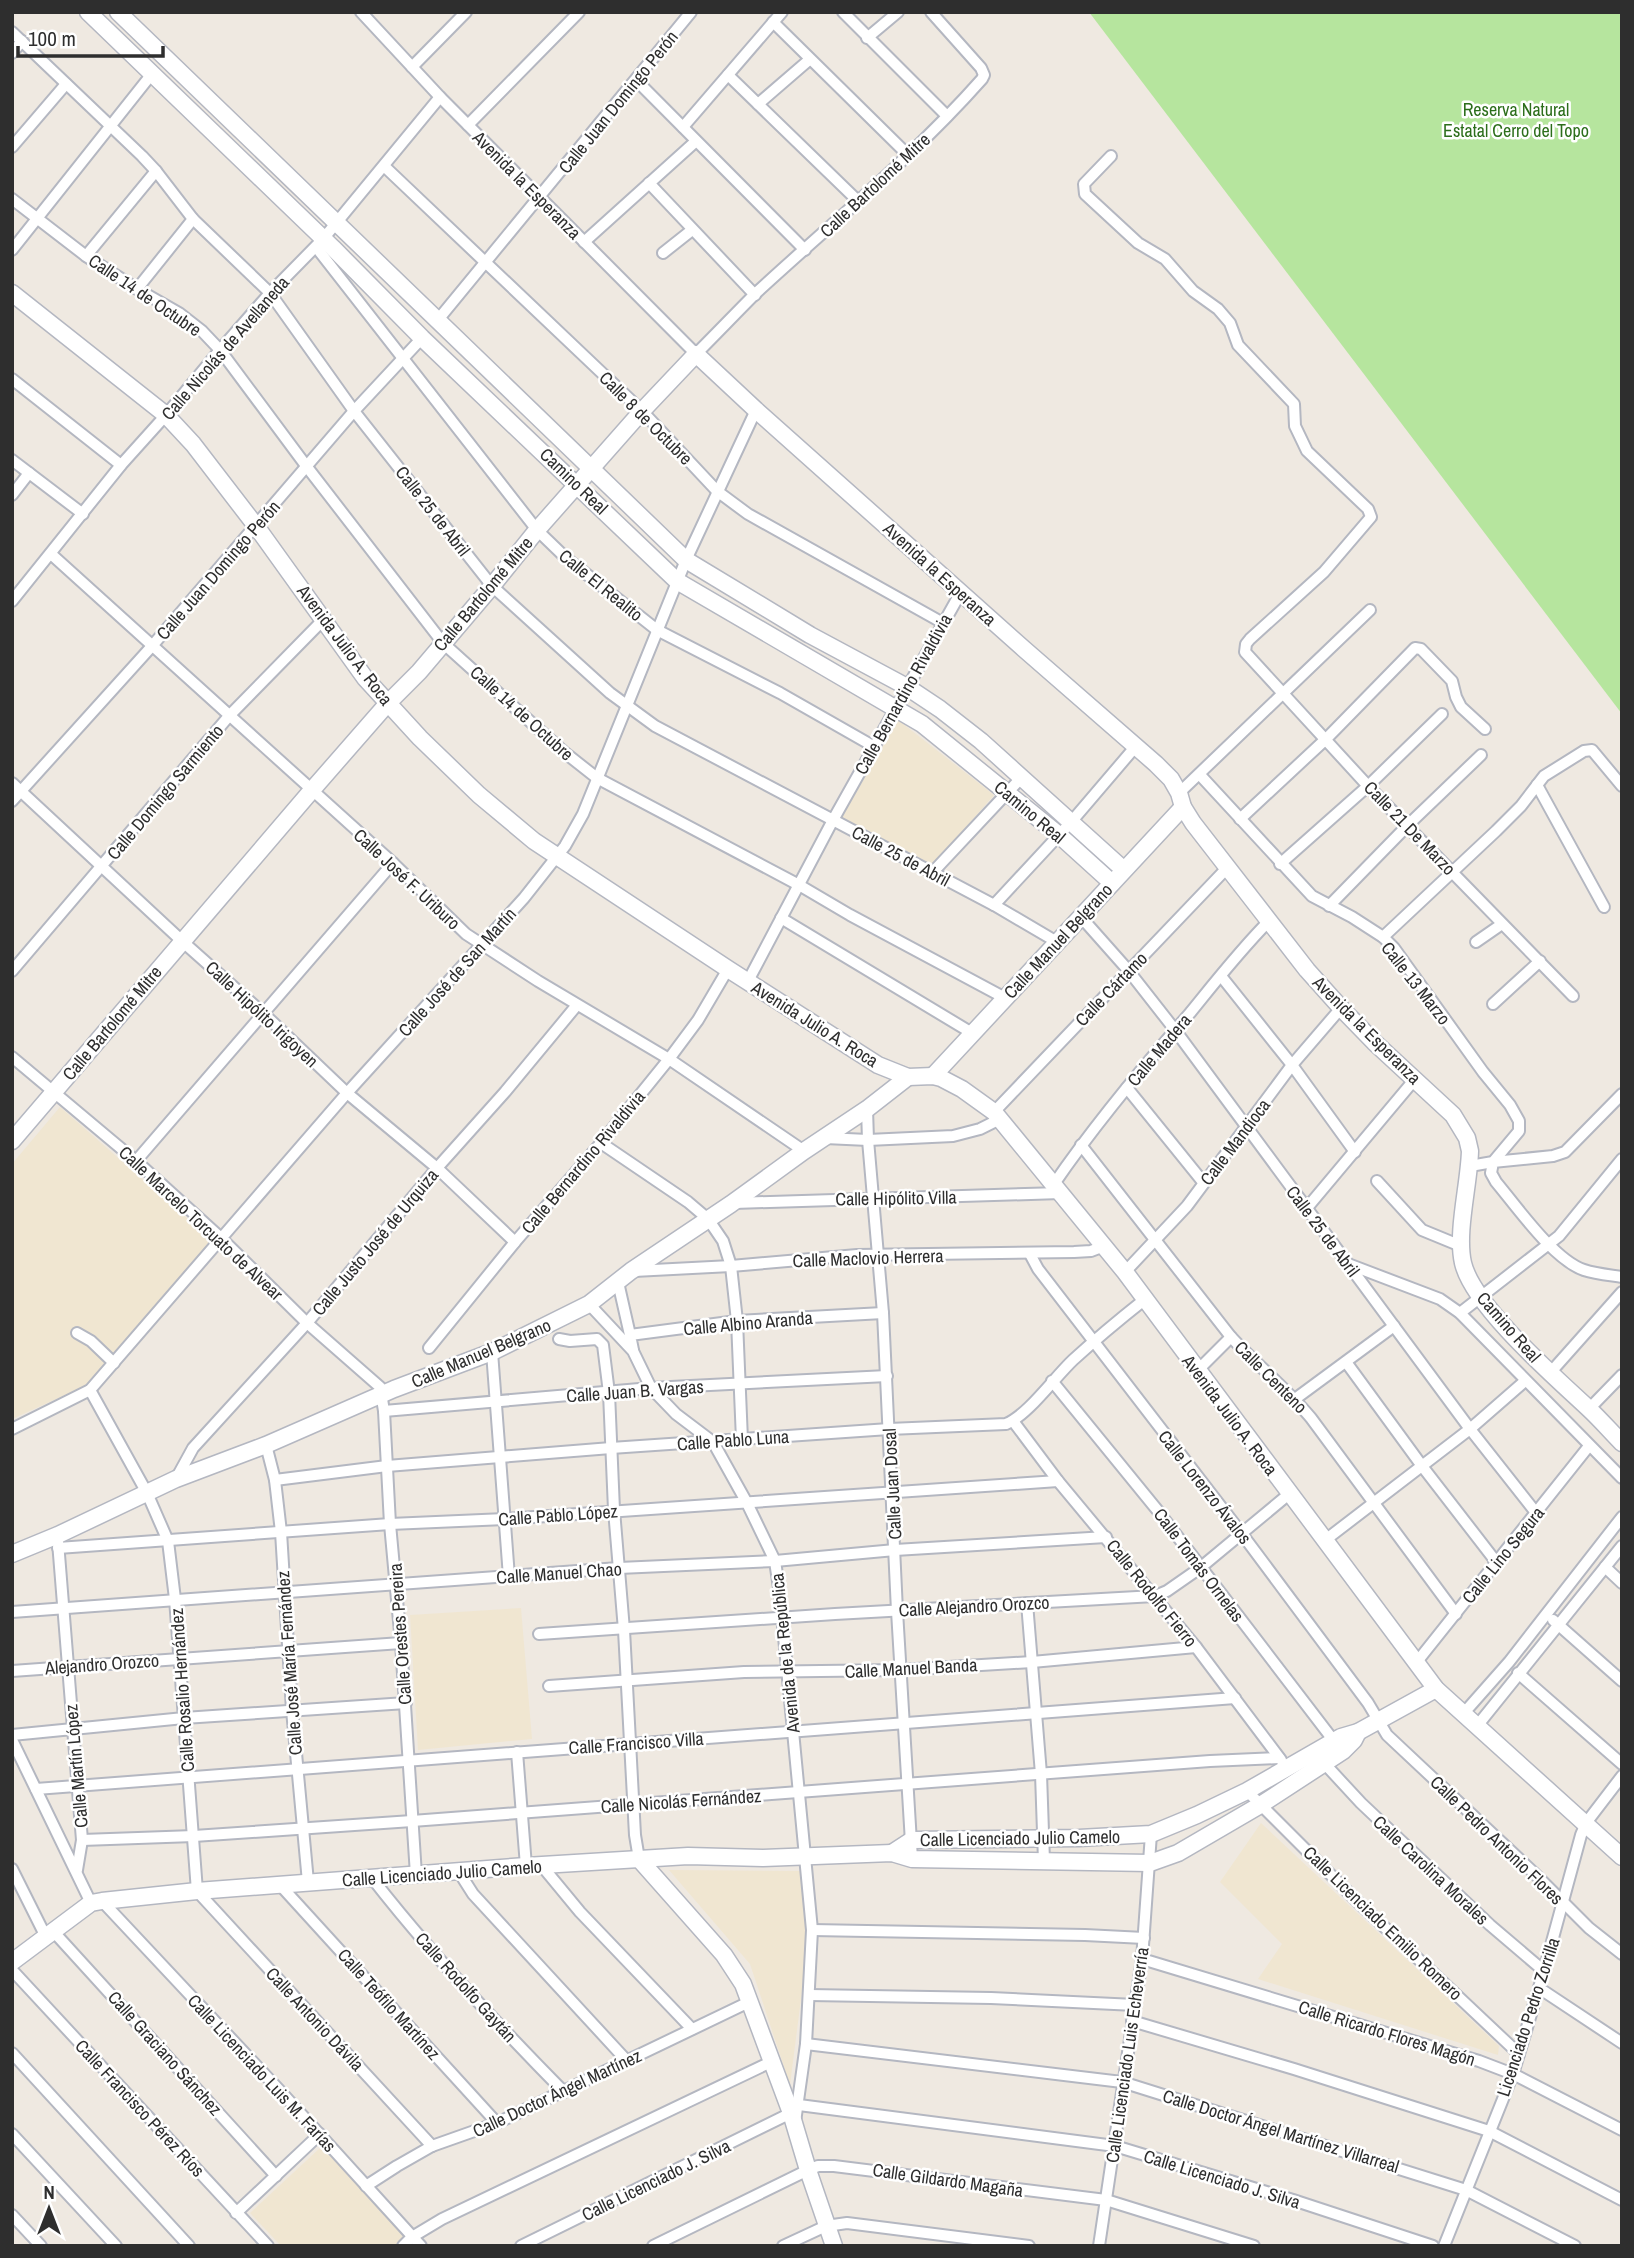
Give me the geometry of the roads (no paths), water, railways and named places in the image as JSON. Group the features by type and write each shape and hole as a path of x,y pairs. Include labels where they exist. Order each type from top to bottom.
{"street":[{"name":"Camino Real","path":"88,12 319,243 677,581 895,707 935,734 1059,835 1112,883"},
{"name":"Avenida la Esperanza","path":"361,12 440,97 696,354 1171,779 1203,836 1307,970 1374,1042 1416,1079 1462,1126 1468,1138 1470,1166"},
{"path":"412,67 466,12"},
{"path":"468,125 579,12"},
{"name":"Calle Juan Domingo Perón","path":"437,321 691,12"},
{"path":"682,127 782,12"},
{"path":"842,12 947,116"},
{"path":"867,38 898,12"},
{"name":"Calle Bartolomé Mitre","path":"12,1141 312,790 388,703 419,672 537,530 642,411 755,295 908,155 984,75 981,68 931,12"},
{"name":"Camino Real","path":"120,13 685,560 810,635 908,687 960,724 1124,870"},
{"path":"773,22 908,155"},
{"name":"Calle 25 de Abril","path":"12,32 156,171 193,219 270,293 354,411 492,586 626,706 655,726 993,905 1057,942"},
{"path":"12,53 22,41"},
{"path":"758,104 809,60"},
{"path":"12,250 151,75"},
{"path":"727,75 859,202"},
{"path":"636,80 805,250"},
{"path":"12,146 66,84"},
{"name":"Calle Nicolás de Avellaneda","path":"12,601 121,465 270,293 337,223 440,97"},
{"path":"584,242 695,142"},
{"name":"Calle 21 De Marzo","path":"1111,156 1084,184 1085,194 1138,243 1165,259 1193,291 1218,309 1230,323 1238,345 1294,404 1295,426 1307,451 1368,509 1371,517 1324,572 1245,644 1245,652 1368,786 1573,996"},
{"name":"Calle 8 de Octubre","path":"384,166 642,411 717,491 748,514 943,622"},
{"path":"86,256 156,171"},
{"path":"649,183 755,295"},
{"name":"Calle 14 de Octubre","path":"12,199 86,256 190,321 220,350 443,643 564,752 597,778 1005,998"},
{"path":"137,289 193,219"},
{"path":"663,253 692,230"},
{"name":"Calle El Realito","path":"319,243 402,358 537,530 575,565 657,631 780,693 873,746"},
{"name":"Avenida Julio A. Roca","path":"12,293 166,415 193,444 256,526 365,678 420,738 479,794 556,857 878,1065 908,1077 933,1076 962,1089 997,1115 1125,1272 1436,1689 1619,1851"},
{"name":"Calle Juan Domingo Perón","path":"12,801 17,787 152,646 354,411 422,338"},
{"path":"12,379 121,465"},
{"name":"Calle José de San Martín","path":"12,1429 90,1390 347,1093 524,898 556,857 575,830 685,560 756,410"},
{"path":"12,460 83,514"},
{"path":"12,495 29,474"},
{"name":"Calle José F. Uriburo","path":"51,554 393,863 452,922 481,945 669,1059 804,1151"},
{"name":"Calle Bernardino Rivaldivia","path":"748,981 873,746 961,592"},
{"path":"1181,800 1200,775 1370,610"},
{"name":"Calle Domingo Sarmiento","path":"12,971 229,716 324,619"},
{"path":"1240,819 1326,739 1413,650 1419,648 1452,681 1461,707 1485,729"},
{"path":"1280,864 1368,786 1441,714"},
{"path":"993,905 1072,821 1136,746"},
{"path":"1382,937 1512,815 1536,785 1554,769 1584,751 1592,750 1622,786"},
{"path":"1329,906 1481,755"},
{"name":"Calle 13 Marzo","path":"1200,775 1312,896 1352,917 1394,948 1483,1072 1510,1105 1520,1126 1513,1139 1493,1162"},
{"path":"932,873 1022,777"},
{"path":"1536,785 1604,907"},
{"name":"Calle Hipólito Irigoyen","path":"17,787 347,1093 437,1168 514,1242"},
{"name":"Calle Manuel Belgrano","path":"933,1076 1124,870 1181,800"},
{"path":"136,1161 393,863"},
{"name":"Calle Cártamo","path":"997,1115 1128,970 1228,867"},
{"name":"Calle 25 de Abril","path":"1081,917 1128,970 1175,1030 1470,1429 1537,1514"},
{"path":"781,918 972,1033"},
{"name":"Calle Madera","path":"1057,1188 1081,1145 1242,948 1270,920"},
{"path":"1476,942 1502,924"},
{"path":"1493,1004 1540,961"},
{"name":"Calle Bernardino Rivaldivia","path":"429,1348 514,1242 601,1143 669,1059 698,1020 728,970"},
{"path":"1221,976 1292,1065 1355,1152"},
{"name":"Calle Justo José de Urquiza","path":"176,1479 193,1448 307,1323 578,1005"},
{"name":"Calle Mandioca","path":"1125,1272 1186,1206 1292,1065 1341,1008"},
{"name":"Calle Marcelo Torcuato de Alvear","path":"12,1058 136,1161 222,1238 307,1323 380,1387 383,1403"},
{"name":"Calle Manuel Belgrano","path":"12,1554 58,1542 176,1479 383,1403 589,1304 631,1271 867,1110 908,1077"},
{"path":"1306,1209 1416,1079"},
{"path":"1127,1088 1203,1182"},
{"path":"1470,1166 1553,1156 1565,1152 1622,1094"},
{"name":"Calle Juan Dosal","path":"867,1110 887,1376 900,1670 912,1860"},
{"path":"825,1138 868,1140 953,1136 980,1129 997,1115"},
{"path":"601,1143 688,1202 708,1219 723,1241 731,1266 737,1321 742,1440"},
{"name":"Calle Centeno","path":"1081,1145 1231,1337 1256,1365 1295,1399 1334,1447 1456,1614"},
{"path":"1460,1313 1559,1236 1622,1158"},
{"path":"1493,1162 1492,1172 1496,1182 1549,1245 1583,1270 1622,1277"},
{"name":"Camino Real","path":"1470,1166 1461,1246 1467,1277 1482,1298 1550,1373 1619,1435"},
{"path":"1377,1181 1422,1230 1461,1246"},
{"name":"Calle Hipólito Villa","path":"731,1204 1057,1188"},
{"name":"Calle Maclovio Herrera","path":"631,1271 731,1266 828,1257 1091,1251 1104,1246"},
{"name":"Calle Lorenzo Ávalos","path":"1030,1254 1038,1269 1242,1534 1356,1686 1379,1721"},
{"name":"Camino Real","path":"1348,1264 1440,1299 1460,1313 1622,1478"},
{"path":"618,1282 633,1351"},
{"path":"1550,1373 1622,1292"},
{"path":"1013,1421 1093,1341 1144,1300"},
{"name":"Avenida de la República","path":"589,1304 633,1351 650,1388 676,1414 713,1442 775,1561 812,1930 806,2044 795,2114"},
{"name":"Calle Albino Aranda","path":"630,1335 737,1321 883,1312"},
{"path":"1295,1399 1394,1326"},
{"path":"77,1333 91,1341 114,1363"},
{"path":"1197,1371 1231,1337"},
{"path":"559,1339 600,1340 603,1345 624,1630 628,1743 639,1859 724,1955 743,1984 771,2062 795,2114 808,2170 834,2246"},
{"path":"492,1352 509,1577"},
{"path":"1346,1362 1497,1563"},
{"path":"1589,1409 1622,1375"},
{"name":"Calle Juan B. Vargas","path":"383,1403 497,1401 650,1388 887,1376"},
{"name":"Calle Tomás Ornelas","path":"1052,1381 1150,1501 1338,1746"},
{"path":"1324,1541 1470,1429 1525,1381"},
{"name":"Calle Rosalio Hernández","path":"90,1390 147,1493 168,1541 175,1599 197,1891"},
{"name":"Calle Orestes Pereira","path":"383,1403 416,1875"},
{"name":"Calle Pablo Luna","path":"275,1480 501,1456 889,1429 991,1425 1013,1421"},
{"name":"Calle Rodolfo Fierro","path":"1013,1421 1058,1481 1196,1647 1283,1763"},
{"name":"Calle José María Fernández","path":"266,1445 275,1480 281,1532 292,1710 308,1882"},
{"name":"Calle Lino Segura","path":"1416,1663 1589,1446"},
{"name":"Calle Pablo López","path":"58,1542 168,1541 1058,1481"},
{"name":"Calle Alejandro Orozco","path":"624,1630 1155,1596 1200,1568 1289,1494"},
{"path":"1463,1714 1509,1662 1622,1517"},
{"name":"Calle Manuel Chao","path":"12,1612 619,1568 775,1561 895,1550 1105,1537"},
{"name":"Calle Martín López","path":"58,1542 82,1840 77,1870"},
{"path":"1477,1726 1622,1546"},
{"path":"1605,1567 1622,1583"},
{"path":"1027,1603 1041,1774 1044,1861"},
{"path":"1546,1614 1622,1681"},
{"path":"539,1634 624,1630"},
{"name":"Alejandro Orozco","path":"12,1671 401,1643"},
{"name":"Calle Manuel Banda","path":"549,1686 744,1672 900,1670 1032,1662 1196,1647"},
{"path":"1518,1673 1622,1764"},
{"path":"1151,1834 1247,1791 1283,1763 1354,1741 1358,1732 1436,1689"},
{"name":"Calle Francisco Villa","path":"37,1789 1235,1698"},
{"path":"12,1962 97,1902 77,1870 12,1737 72,1728 184,1718 406,1703"},
{"name":"Calle Pedro Antonio Flores","path":"1379,1721 1396,1745 1533,1872 1589,1928 1622,1954"},
{"path":"1150,1863 1178,1853 1262,1804 1324,1763 1338,1746"},
{"path":"517,1752 522,1812 534,1866 692,2029"},
{"name":"Calle Nicolás Fernández","path":"82,1840 194,1836 412,1821 1041,1774 1283,1763"},
{"name":"Calle Carolina Morales","path":"1324,1763 1361,1803 1490,1925 1544,1971"},
{"name":"Licenciado Pedro Zorrilla","path":"1444,2246 1513,2074 1576,1849 1586,1824 1622,1776"},
{"name":"Calle Licenciado Emilio Romero","path":"1247,1791 1361,1905 1519,2054"},
{"name":"Calle Licenciado Julio Camelo","path":"892,1853 912,1840 1106,1838 1151,1834"},
{"name":"Calle Licenciado Luis Echeverría","path":"1099,2246 1142,1959 1151,1834"},
{"name":"Calle Licenciado Julio Camelo","path":"97,1902 308,1882 688,1856 892,1853 912,1860 1150,1863"},
{"name":"Calle Graciano Sánchez","path":"12,1869 49,1934 276,2176"},
{"path":"459,1872 473,1894 627,2061"},
{"name":"Calle Rodolfo Gaytán","path":"372,1878 476,2001 564,2092"},
{"name":"Calle Teófilo Martínez","path":"281,1885 497,2123"},
{"name":"Calle Antonio Dávila","path":"197,1891 432,2146"},
{"name":"Calle Licenciado Luis M. Farías","path":"97,1902 320,2134 421,2246"},
{"path":"812,1930 1072,1934 1144,1938"},
{"name":"Calle Ricardo Flores Magón","path":"1142,1959 1479,2061 1513,2074 1622,2130"},
{"name":"Calle Francisco Pérez Ríos","path":"12,1970 268,2246"},
{"path":"1539,1988 1622,2043"},
{"path":"809,1996 992,1998 1135,2005"},
{"name":"Calle Doctor Ángel Martínez","path":"366,2186 432,2146 497,2123 749,2002"},
{"path":"1132,2021 1489,2131 1622,2200"},
{"name":"Calle Doctor Ángel Martínez Villarreal","path":"806,2044 1122,2082 1466,2190 1575,2246"},
{"path":"12,2053 189,2246"},
{"path":"403,2246 412,2237 442,2219 771,2062"},
{"name":"Calle Licenciado J. Silva","path":"521,2246 795,2114 1115,2146 1433,2246"},
{"path":"12,2134 116,2246"},
{"path":"236,2213 320,2134"},
{"name":"Calle Gildardo Magaña","path":"653,2246 818,2166 853,2167 1106,2200 1254,2246"},
{"path":"12,2215 41,2246"},
{"path":"783,2246 827,2226 847,2223 1028,2246"}],"park label":[{"name":"Reserva Natural Estatal Cerro del Topo","path":"1516,119"}]}
